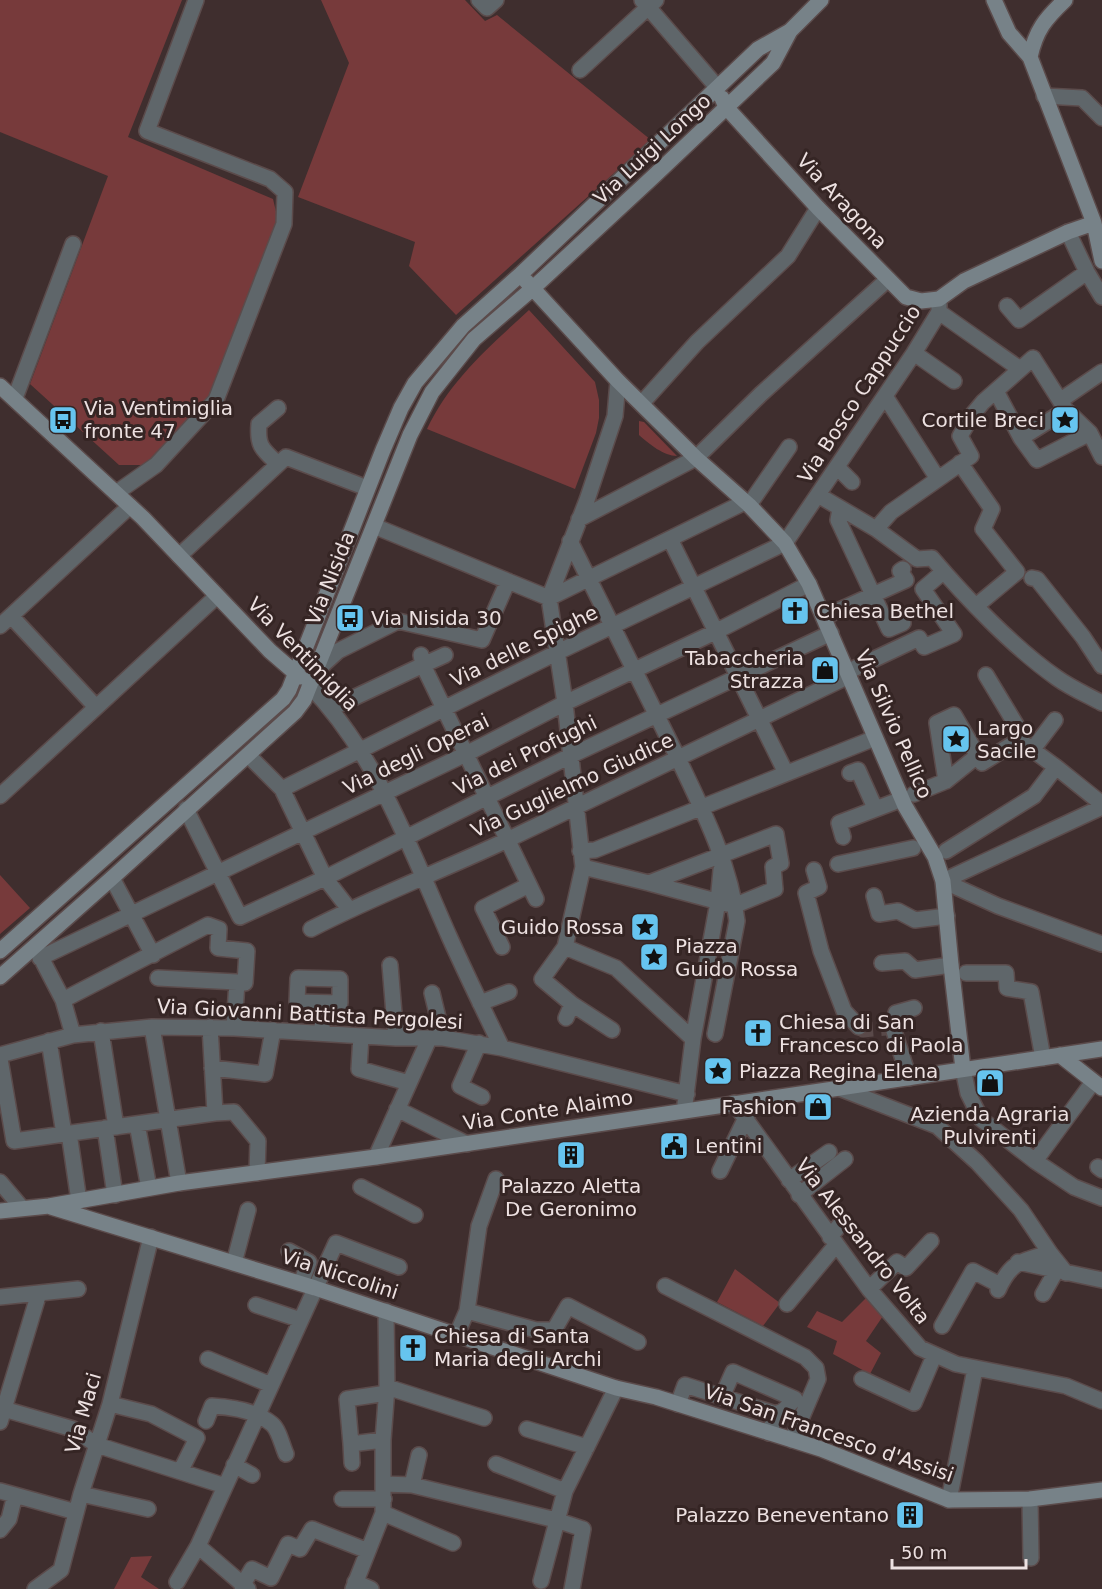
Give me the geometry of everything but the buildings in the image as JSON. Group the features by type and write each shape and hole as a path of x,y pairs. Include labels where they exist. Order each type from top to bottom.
{"street":[{"path":"116,493 156,465 216,400 284,224 285,192 270,179 147,131 196,0"},
{"path":"994,0 1009,33 1030,57 1044,96 1098,221 1102,261"},
{"path":"1030,57 1034,38 1046,18 1065,0"},
{"path":"580,70 648,2 717,87"},
{"name":"Via Luigi Longo","path":"532,289 773,63 790,31 816,2"},
{"name":"Via Luigi Longo","path":"521,274 758,49 790,31"},
{"name":"Via Aragona","path":"717,87 726,107 887,280 906,297 939,305"},
{"path":"1044,96 1082,98 1102,118"},
{"path":"642,403 697,342 788,256 818,208"},
{"name":"Via Bosco Cappuccio","path":"785,543 914,353 939,305 964,281 1068,232 1098,221"},
{"path":"1068,232 1102,297"},
{"path":"15,398 74,244"},
{"path":"1007,306 1019,321 1087,272"},
{"name":"Via Silvio Pellico","path":"521,274 532,289 618,381 696,458 747,503 785,543 809,584 875,738 908,796 944,881 963,1070"},
{"name":"Via Nisida","path":"0,951 283,699 289,690 367,488 401,408 415,383 463,326 521,274"},
{"path":"579,519 696,458 761,394 887,280"},
{"name":"Via Nisida","path":"0,977 38,952 112,878 295,712 304,700 410,435 432,392 474,339 532,289"},
{"path":"939,305 1017,367"},
{"path":"914,353 954,381"},
{"path":"876,529 891,512 971,456 960,436 973,414 982,402 998,390 1017,367 1033,358 1090,433 1100,452"},
{"path":"1021,438 1102,372"},
{"path":"612,1030 569,1011 542,979 565,946 583,867 565,704 549,598 615,416 618,381"},
{"name":"Via Ventimiglia","path":"0,386 130,506 270,651 295,672 313,678 361,750 384,793 502,1048"},
{"path":"998,390 1021,438 1037,460 1090,433"},
{"path":"885,396 938,479"},
{"path":"278,408 259,424 258,440 278,464"},
{"path":"374,526 549,598 747,503 789,447"},
{"path":"179,556 286,457 367,488"},
{"path":"960,463 992,509 983,529 1017,572 976,606"},
{"path":"837,467 852,482"},
{"path":"818,495 876,529 917,559 932,558 976,606 1041,666 1058,679 1102,703"},
{"path":"96,707 6,621 130,506"},
{"path":"840,509 838,520 889,629 903,622"},
{"path":"670,539 786,773"},
{"path":"570,541 678,758 721,855 735,905 737,921 715,1034"},
{"name":"Via delle Spighe","path":"282,789 558,652 785,543"},
{"path":"824,617 906,580 900,571 903,569"},
{"name":"Via Guglielmo Giudice","path":"311,928 349,909 508,840 759,719 919,638 924,646 954,634 923,589 944,572"},
{"path":"1032,578 1037,579 1083,637 1102,666"},
{"path":"313,678 338,651 398,621 482,640 508,581"},
{"name":"Via degli Operai","path":"38,952 131,915 716,632 809,584"},
{"path":"0,796 217,596"},
{"name":"Via dei Profughi","path":"218,873 240,917 325,878 570,756 831,633"},
{"path":"332,708 422,660 445,655"},
{"path":"422,660 533,892 483,908 502,947"},
{"path":"843,837 839,823 946,781 979,759 1019,740 1021,733 986,675"},
{"path":"946,781 937,723 954,715 979,759"},
{"path":"1033,749 1055,720"},
{"path":"580,851 595,850 875,738"},
{"path":"944,881 1102,806 1056,767 1019,740"},
{"path":"248,755 282,789 325,878 349,909"},
{"path":"946,851 1034,796 1056,767"},
{"path":"850,772 858,770 875,808"},
{"path":"186,810 218,873"},
{"path":"583,867 735,905 775,890 773,867 781,863 776,834 649,883"},
{"path":"838,864 913,848"},
{"path":"684,1110 693,1039 718,902 721,855"},
{"path":"814,870 819,887 806,893 821,951 844,1011 859,1027"},
{"path":"112,878 153,955"},
{"path":"944,881 998,906 1102,944"},
{"path":"874,896 879,914 898,911 915,920 947,915"},
{"path":"63,1000 208,925 219,929 218,948 247,951 245,983 158,978"},
{"path":"565,946 616,968 693,1039"},
{"path":"38,952 63,1000 73,1035"},
{"path":"882,963 905,962 915,970 951,965"},
{"path":"390,965 396,1038"},
{"path":"966,973 1006,973 1007,988 1030,992 1043,1058"},
{"path":"234,1028 237,982"},
{"path":"376,1157 409,1083 436,1038 432,993"},
{"path":"480,1003 509,993"},
{"path":"322,1032 323,1003"},
{"path":"909,1078 890,1028 896,1013 914,1008"},
{"path":"152,1027 179,1183"},
{"name":"Via Giovanni Battista Pergolesi","path":"0,1057 73,1035 152,1027 210,1027 396,1038 436,1038 502,1048 687,1094"},
{"path":"210,1027 215,1113"},
{"path":"212,1068 264,1081 273,1030"},
{"path":"101,1031 116,1195"},
{"path":"361,1036 359,1069 409,1083"},
{"path":"49,1041 79,1201"},
{"path":"479,1043 460,1086 482,1097"},
{"name":"Via Conte Alaimo","path":"0,1211 48,1206 179,1183 376,1157 1102,1049"},
{"path":"1035,1161 1098,1085 1060,1055"},
{"path":"0,1057 14,1141 234,1112 258,1142 257,1173"},
{"path":"963,1070 968,1093 981,1119 1035,1161 1074,1187 1102,1198"},
{"path":"839,1088 937,1126 976,1162 1021,1210 1061,1272"},
{"path":"720,1171 746,1122 754,1101"},
{"name":"Via Alessandro Volta","path":"734,1103 869,1289 920,1348 934,1356 975,1369 1066,1386 1102,1401"},
{"path":"397,1109 466,1143"},
{"path":"137,1124 149,1188"},
{"path":"789,1180 829,1152"},
{"path":"799,1195 845,1159"},
{"path":"457,1334 467,1311 479,1226 496,1179"},
{"path":"0,1182 22,1208"},
{"path":"362,1187 415,1215"},
{"name":"Via Niccolini","path":"48,1206 308,1285 616,1388"},
{"path":"234,1263 248,1210"},
{"path":"787,1304 833,1241 843,1221"},
{"name":"Via Maci","path":"35,1589 61,1570 81,1494 110,1404 151,1237"},
{"path":"869,1289 897,1262 906,1268 931,1241"},
{"path":"308,1285 336,1243 399,1267"},
{"path":"177,1582 198,1546 301,1320 308,1285 309,1262 290,1251"},
{"path":"942,1326 973,1272 999,1287 1018,1262 1050,1253"},
{"path":"1018,1262 1102,1280"},
{"path":"1043,1294 1061,1272"},
{"path":"665,1286 805,1357 816,1368 818,1379 792,1440"},
{"path":"0,1297 78,1289"},
{"path":"39,1293 1,1413 73,1429 97,1445 181,1470 225,1486"},
{"path":"255,1305 301,1320"},
{"path":"467,1311 536,1330 554,1330 568,1306 638,1342"},
{"path":"371,1589 354,1586 368,1551 384,1499 383,1440 387,1390 386,1311"},
{"path":"862,1379 914,1403 934,1356"},
{"path":"208,1359 271,1385"},
{"path":"949,1500 975,1369"},
{"path":"678,1404 685,1385 722,1397 776,1414 783,1411 795,1399 733,1372 722,1397"},
{"path":"541,1581 563,1495 616,1388"},
{"name":"Via San Francesco d'Assisi","path":"616,1388 678,1404 821,1449 949,1500 1029,1499 1102,1490"},
{"path":"352,1463 347,1399 387,1390 484,1418"},
{"path":"110,1404 151,1414 197,1438 181,1470"},
{"path":"206,1421 212,1406 233,1407 257,1416 273,1424 286,1454"},
{"path":"769,1433 776,1414"},
{"path":"527,1429 587,1448"},
{"path":"351,1444 383,1440"},
{"path":"412,1485 419,1455"},
{"path":"496,1464 563,1495 583,1529 572,1589"},
{"path":"234,1465 252,1475"},
{"path":"342,1499 384,1499 412,1485 556,1520 583,1529"},
{"path":"5,1524 8,1493 76,1512"},
{"path":"81,1494 148,1509"},
{"path":"384,1499 453,1543"},
{"path":"1029,1499 1030,1558"},
{"path":"0,1506 5,1524"},
{"path":"198,1546 245,1587 252,1569 272,1578 288,1544 300,1549 312,1529 368,1551"}],"shaded area":[{"path":"0,0 182,0 128,137 273,199 279,224 210,397 144,465 119,465 30,384 108,176 0,132"},
{"path":"321,0 465,0 485,21 497,15 651,140 456,315 409,266 415,242 298,197 349,63"},
{"path":"529,310 595,382 599,400 599,418 596,433 575,489 427,429 436,411 459,379"},
{"path":"639,421 644,422 677,456 662,452 639,435"},
{"path":"0,875 30,908 0,934"},
{"path":"735,1269 780,1303 763,1326 717,1302"},
{"path":"866,1298 883,1316 866,1341 881,1353 870,1374 833,1354 837,1341 807,1327 817,1311 842,1322"},
{"path":"152,1556 141,1577 159,1589 114,1589 131,1557"}],"tunnel":[{"path":"859,1027 863,1030 886,1028"}],"place":[{"name":"Via Ventimiglia fronte 47","path":"63,420"},
{"name":"Cortile Breci","path":"1065,420"},
{"name":"Chiesa Bethel","path":"795,611"},
{"name":"Via Nisida 30","path":"350,618"},
{"name":"Tabaccheria Strazza","path":"825,670"},
{"name":"Largo Sacile","path":"956,739"},
{"name":"Guido Rossa","path":"645,927"},
{"name":"Piazza Guido Rossa","path":"654,957"},
{"name":"Chiesa di San Francesco di Paola","path":"758,1033"},
{"name":"Piazza Regina Elena","path":"718,1071"},
{"name":"Azienda Agraria Pulvirenti","path":"990,1083"},
{"name":"Fashion","path":"818,1107"},
{"name":"Lentini","path":"674,1146"},
{"name":"Palazzo Aletta De Geronimo","path":"571,1155"},
{"name":"Chiesa di Santa Maria degli Archi","path":"413,1348"},
{"name":"Palazzo Beneventano","path":"910,1515"}]}
